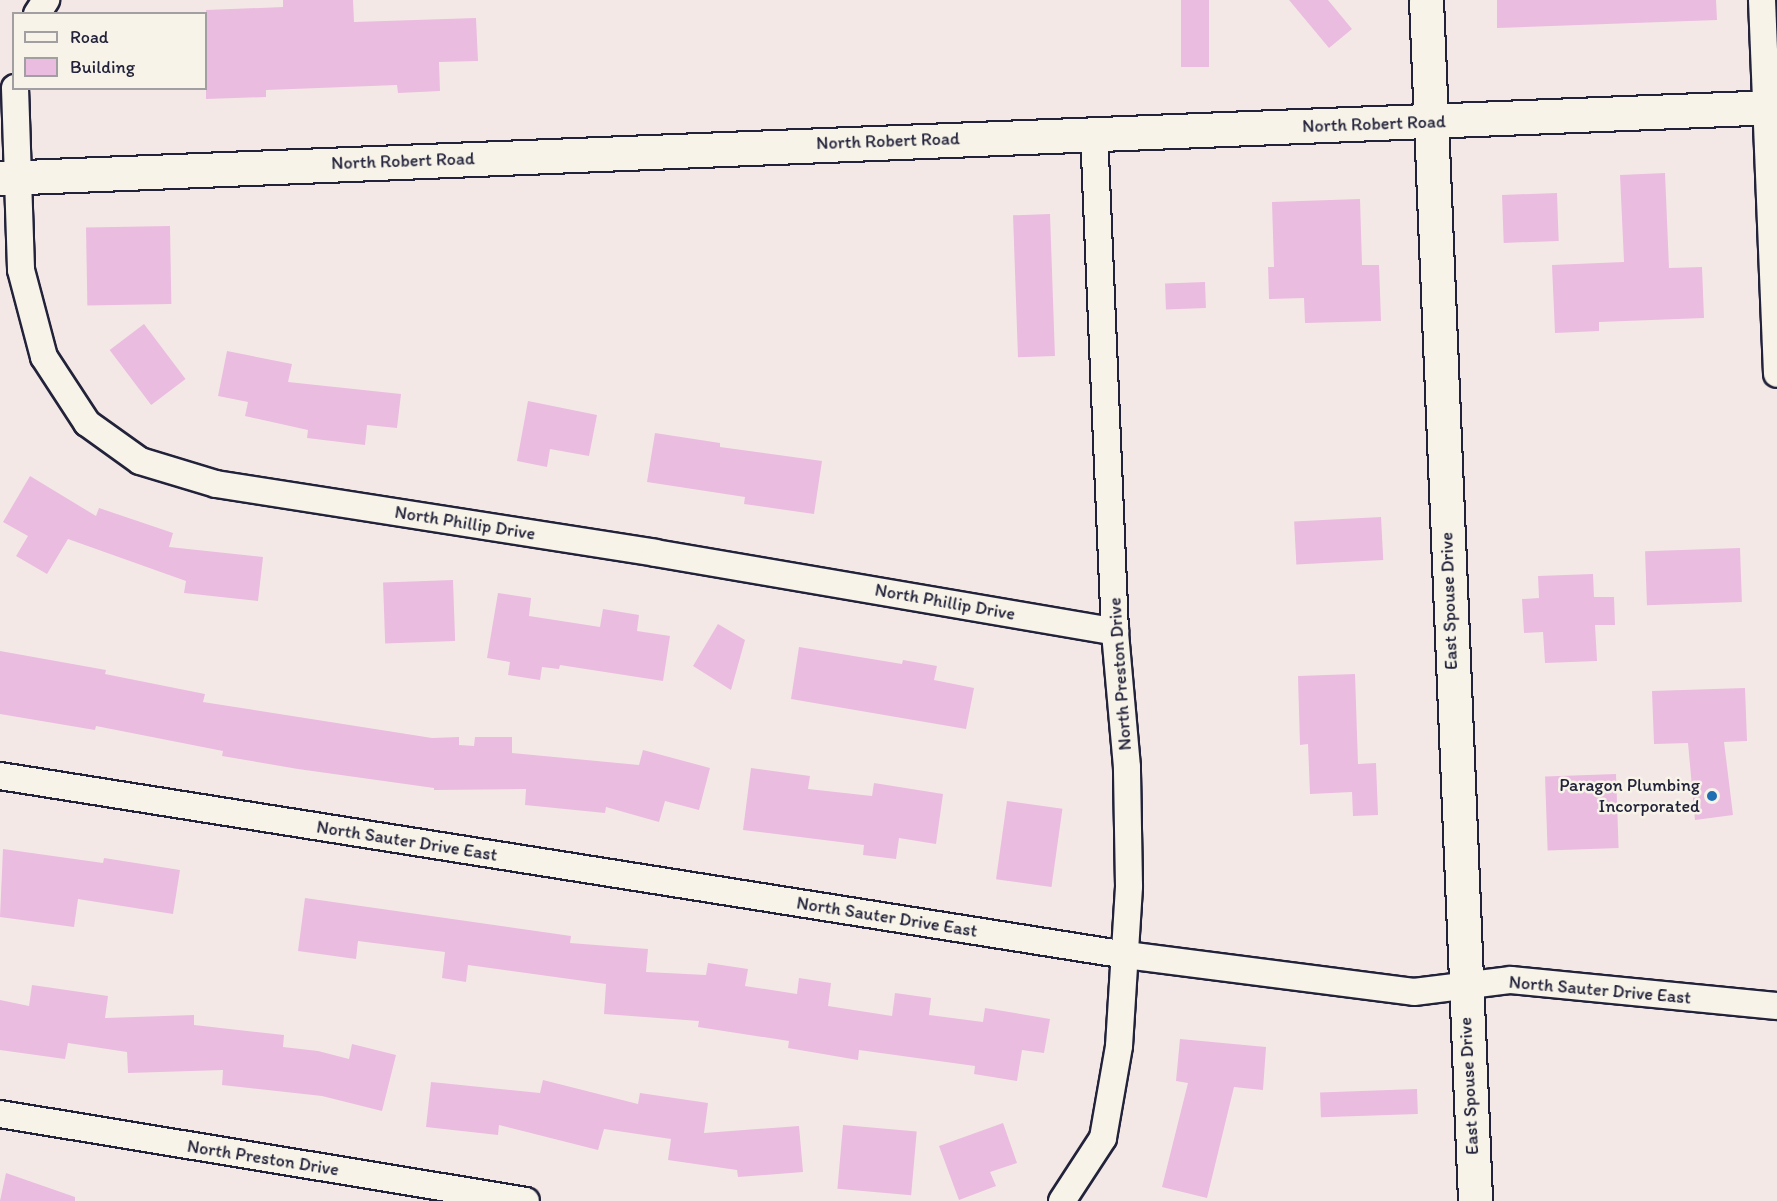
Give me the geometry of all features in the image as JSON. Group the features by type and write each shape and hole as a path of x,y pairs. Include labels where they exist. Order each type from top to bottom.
{"main road":[{"name":"East Spouse Drive","path":"1426,0 1429,123 1474,1201"},
{"name":"North Robert Road","path":"8,177 1094,133 1429,123 1773,107"}],"street":[{"path":"1762,0 1773,107 1777,374"},
{"name":"North Phillip Drive","path":"15,90 8,177 21,270 44,357 87,423 140,461 216,484 655,553 1115,632"},
{"name":"North Preston Drive","path":"1062,1201 1103,1138 1119,1046 1129,886 1126,766 1115,632 1094,133"},
{"name":"North Sauter Drive East","path":"0,776 1126,955 1414,992 1511,980 1777,1006"},
{"name":"North Preston Drive","path":"0,1114 526,1201"}],"building":[{"path":"283,0 353,0 354,22 476,18 478,61 439,62 440,91 398,93 397,85 266,90 266,97 206,99 206,10 283,7"},
{"path":"1181,0 1209,0 1209,67 1181,67"},
{"path":"1289,0 1328,0 1352,29 1329,48"},
{"path":"1497,0 1716,0 1717,20 1497,28"},
{"path":"1665,173 1669,268 1702,267 1704,318 1599,322 1599,331 1555,333 1552,265 1624,262 1620,175"},
{"path":"1557,193 1559,241 1504,243 1502,195"},
{"path":"1360,199 1362,265 1379,265 1381,321 1305,323 1304,298 1269,299 1268,267 1274,267 1272,202"},
{"path":"1050,214 1055,356 1018,357 1013,215"},
{"path":"170,226 171,304 87,305 86,227"},
{"path":"1205,282 1206,308 1166,309 1165,283"},
{"path":"144,324 186,379 151,405 110,350"},
{"path":"227,351 292,364 288,382 401,394 397,428 367,425 365,445 307,438 308,430 245,416 248,402 218,396"},
{"path":"528,401 597,415 589,456 550,449 547,467 517,461"},
{"path":"655,433 720,443 720,447 822,461 814,514 744,504 745,497 647,482"},
{"path":"30,476 96,516 99,508 173,533 169,547 263,557 258,601 184,593 186,581 68,539 47,574 16,556 28,536 3,522"},
{"path":"1381,517 1383,560 1296,564 1294,522"},
{"path":"1740,548 1742,602 1647,605 1645,551"},
{"path":"1593,574 1594,597 1614,597 1615,625 1595,625 1597,661 1545,663 1543,632 1524,633 1522,599 1539,598 1538,576"},
{"path":"453,580 455,641 385,643 383,582"},
{"path":"498,593 531,598 529,616 600,627 603,609 639,615 637,631 670,636 663,681 560,665 559,669 542,667 540,680 508,675 510,662 487,658"},
{"path":"718,624 745,640 731,690 693,666"},
{"path":"799,647 902,664 903,660 937,666 934,680 974,688 966,729 791,699"},
{"path":"0,651 106,670 105,674 205,694 203,702 432,738 459,737 459,745 474,746 475,737 512,737 512,753 639,765 643,750 710,768 699,810 665,801 659,822 606,807 605,813 525,805 526,789 434,790 434,788 298,769 222,756 223,751 96,726 95,730 0,714"},
{"path":"1355,674 1358,764 1376,763 1378,815 1353,816 1352,792 1310,794 1308,744 1300,745 1298,676"},
{"path":"1745,688 1747,741 1724,742 1733,815 1695,820 1688,743 1654,744 1652,691"},
{"path":"751,768 810,776 808,789 872,796 874,783 943,794 936,844 899,838 896,859 863,855 864,845 743,830"},
{"path":"1616,774 1619,848 1548,850 1545,776"},
{"path":"1007,801 1062,809 1051,887 996,879"},
{"path":"3,849 103,863 104,858 180,870 173,914 78,899 74,927 0,917"},
{"path":"305,898 571,936 570,943 648,949 646,972 706,975 708,963 748,969 745,986 797,994 799,978 831,983 828,1006 892,1016 895,993 931,998 929,1015 983,1022 985,1008 1050,1019 1044,1053 1022,1050 1017,1081 974,1074 975,1066 859,1050 858,1060 788,1048 789,1041 698,1027 699,1021 604,1014 606,984 468,965 466,982 442,978 445,952 358,941 356,959 298,951"},
{"path":"32,985 108,996 105,1018 194,1015 194,1025 284,1035 283,1047 318,1051 349,1059 352,1044 396,1055 382,1111 322,1096 222,1085 223,1070 128,1073 127,1052 68,1043 65,1059 0,1050 0,1000 29,1006"},
{"path":"1180,1039 1266,1047 1263,1090 1234,1087 1207,1198 1162,1187 1188,1083 1176,1081"},
{"path":"543,1080 638,1104 640,1093 708,1103 704,1133 799,1126 803,1172 738,1177 737,1170 668,1160 671,1139 604,1129 598,1150 499,1125 498,1135 426,1127 431,1082 540,1093"},
{"path":"1417,1089 1418,1114 1321,1117 1320,1092"},
{"path":"1003,1123 1017,1163 990,1172 996,1186 959,1200 939,1146"},
{"path":"843,1125 917,1131 911,1195 837,1189"},
{"path":"6,1173 75,1197 75,1201 0,1201"}],"place":[{"name":"Paragon Plumbing Incorporated","path":"1712,796"}]}
